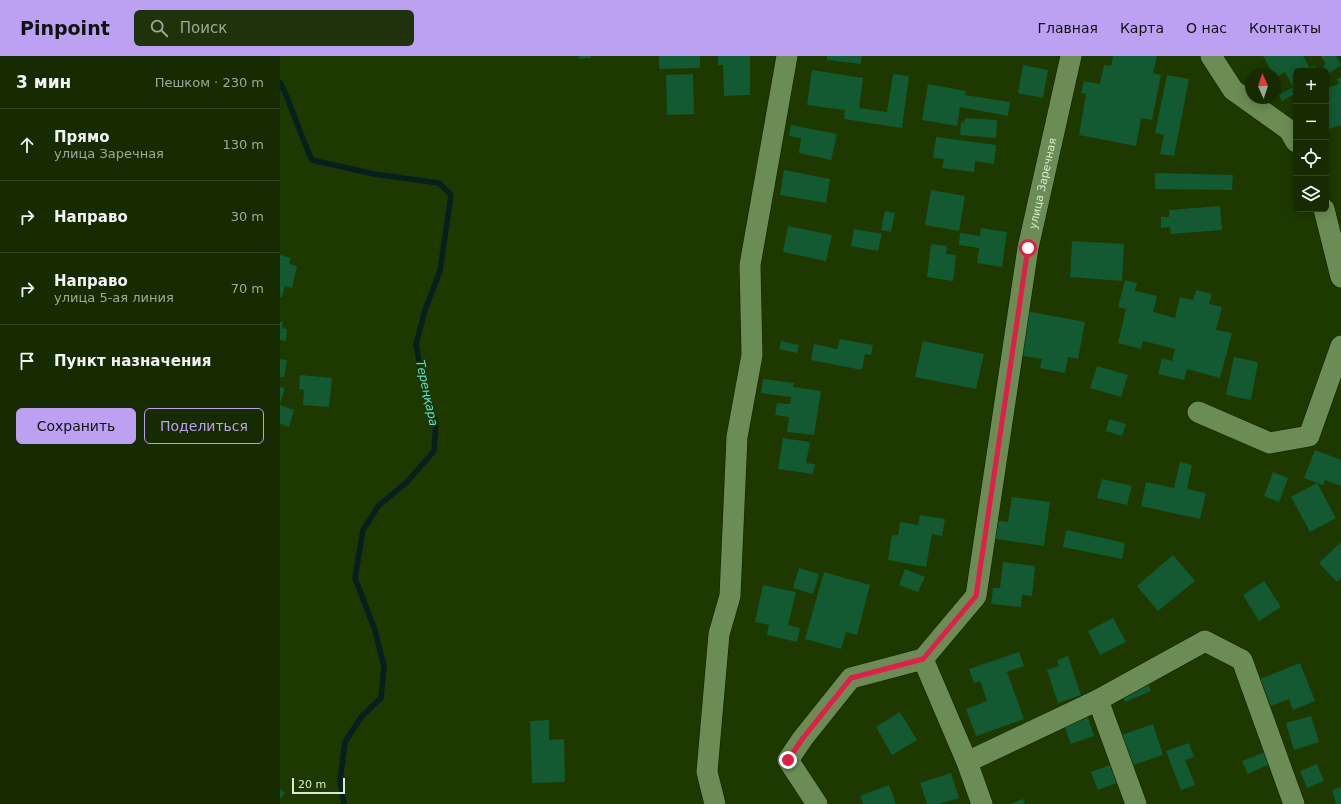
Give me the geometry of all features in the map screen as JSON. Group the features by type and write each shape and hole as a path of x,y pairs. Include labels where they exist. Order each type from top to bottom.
{"street":[{"path":"715,804 707,772 719,634 730,596 737,437 752,355 750,265 787,56"},
{"name":"улица Заречная","path":"923,659 976,596 1028,248 1071,56"},
{"path":"1211,56 1233,90 1289,130 1295,140"},
{"path":"1325,212 1341,277"},
{"path":"1198,412 1270,443 1309,436 1341,346"},
{"path":"967,762 1098,700 1205,641 1242,660 1294,804"},
{"path":"817,804 788,760 803,738 851,678 923,659 967,762 982,804"},
{"path":"1098,700 1136,804"}],"building":[{"path":"579,56 591,56 591,58 579,59"},
{"path":"659,56 700,56 700,68 659,69"},
{"path":"718,56 750,56 750,95 724,96 723,65 718,65"},
{"path":"827,56 862,56 861,64 827,60"},
{"path":"1113,56 1157,56 1153,73 1161,75 1152,120 1141,118 1136,146 1079,135 1086,94 1081,93 1084,81 1100,84 1104,65 1111,66"},
{"path":"1263,56 1303,56 1310,68 1293,68 1293,87 1285,72 1281,74 1281,68 1270,68"},
{"path":"1321,56 1336,56 1341,65 1329,73 1329,68 1324,68 1323,66 1326,64"},
{"path":"1023,65 1048,70 1043,98 1018,93"},
{"path":"812,70 863,78 859,108 887,112 893,74 909,76 902,128 844,119 845,110 807,105"},
{"path":"693,74 694,114 667,115 666,75"},
{"path":"1167,75 1189,79 1174,156 1160,154 1164,135 1155,133"},
{"path":"1341,77 1341,125 1329,129 1329,87 1339,84 1337,79"},
{"path":"928,84 966,91 965,95 1010,102 1008,116 960,107 957,126 922,120"},
{"path":"1293,87 1293,95 1282,101 1281,94"},
{"path":"965,118 997,120 996,138 960,135 961,122 964,123"},
{"path":"791,125 837,134 831,160 799,153 801,138 789,136"},
{"path":"936,137 996,145 994,164 975,161 974,172 942,168 944,159 933,158"},
{"path":"784,170 830,179 826,203 780,195"},
{"path":"1155,173 1233,175 1232,190 1155,189"},
{"path":"931,190 965,196 959,231 925,225"},
{"path":"1220,206 1222,230 1171,234 1170,227 1161,228 1161,217 1169,217 1169,210"},
{"path":"885,211 895,213 891,232 881,230"},
{"path":"788,226 832,235 826,261 783,252"},
{"path":"981,228 1007,232 1002,267 977,263 979,248 959,245 960,233 980,236"},
{"path":"854,229 882,234 878,251 851,246"},
{"path":"1072,241 1124,244 1122,281 1070,277"},
{"path":"931,244 947,246 946,254 956,255 953,281 927,277"},
{"path":"280,255 291,258 289,264 297,266 292,288 285,286 282,297 280,297"},
{"path":"1125,280 1137,283 1135,291 1157,296 1153,312 1175,318 1180,297 1193,300 1196,290 1212,294 1209,304 1222,307 1216,330 1232,333 1220,378 1187,369 1184,380 1158,374 1162,358 1172,361 1175,349 1143,341 1141,349 1118,343 1126,309 1118,307"},
{"path":"1026,311 1085,322 1078,359 1068,357 1065,373 1040,368 1042,359 1018,355"},
{"path":"280,322 283,322 282,328 287,329 286,341 280,340"},
{"path":"840,339 873,345 871,355 865,354 862,370 811,360 814,344 837,349"},
{"path":"781,341 799,345 797,353 779,349"},
{"path":"923,341 984,354 976,389 915,377"},
{"path":"1234,357 1258,362 1251,400 1226,395"},
{"path":"280,359 287,360 284,377 280,377"},
{"path":"1097,366 1128,375 1121,397 1090,388"},
{"path":"300,375 332,378 329,407 303,405 304,390 299,389"},
{"path":"763,379 794,383 793,387 821,391 814,435 787,432 789,417 775,415 777,403 790,404 791,397 761,393"},
{"path":"280,387 285,388 280,404"},
{"path":"280,405 294,410 289,427 280,424"},
{"path":"1109,419 1126,424 1122,436 1106,431"},
{"path":"783,438 810,442 806,463 815,464 813,474 778,469"},
{"path":"1315,450 1341,460 1341,486 1325,480 1323,485 1304,478"},
{"path":"1180,462 1192,465 1187,489 1206,493 1200,519 1141,506 1146,482 1174,488"},
{"path":"1273,472 1288,478 1279,502 1264,496"},
{"path":"1102,479 1132,486 1127,505 1097,498"},
{"path":"1317,483 1336,518 1310,532 1291,497"},
{"path":"1012,497 1050,502 1044,546 990,538 993,520 1008,522"},
{"path":"920,515 945,519 942,536 932,534 926,567 888,560 892,535 898,535 900,522 918,525"},
{"path":"1066,530 1125,543 1122,559 1063,547"},
{"path":"1341,542 1341,578 1337,582 1319,563"},
{"path":"1173,555 1195,581 1158,611 1137,586"},
{"path":"1003,562 1035,566 1032,596 1022,595 1021,607 991,604 993,588 1000,588"},
{"path":"799,568 819,574 813,594 793,588"},
{"path":"905,569 925,577 918,592 899,585"},
{"path":"824,572 870,585 857,635 846,632 841,649 805,639"},
{"path":"1264,581 1281,607 1259,621 1243,595"},
{"path":"763,585 796,592 788,625 800,628 797,642 767,635 769,625 755,622"},
{"path":"1113,618 1126,642 1100,655 1088,631"},
{"path":"1019,652 1024,666 1007,672 1024,719 976,736 966,709 987,701 980,681 974,683 969,669"},
{"path":"1068,656 1081,695 1058,703 1047,670 1059,666 1057,660"},
{"path":"1300,663 1315,701 1293,710 1289,699 1271,706 1260,679"},
{"path":"1147,681 1151,691 1125,702 1120,692"},
{"path":"900,712 917,740 892,755 876,727"},
{"path":"1086,712 1094,736 1071,744 1062,720"},
{"path":"1311,716 1319,742 1294,750 1286,723"},
{"path":"549,720 549,740 564,739 565,782 532,783 530,721"},
{"path":"1153,724 1163,755 1133,765 1122,735"},
{"path":"1189,743 1194,757 1185,760 1195,785 1181,790 1166,751"},
{"path":"1265,752 1270,764 1248,774 1242,761"},
{"path":"1317,764 1324,781 1307,788 1300,771"},
{"path":"1110,765 1117,783 1098,790 1091,772"},
{"path":"951,773 959,798 939,804 927,804 920,783"},
{"path":"889,785 896,804 863,804 860,796"},
{"path":"1341,787 1341,804 1336,804 1332,790"},
{"path":"280,789 285,793 280,799"},
{"path":"1023,799 1025,804 1010,804"}],"waterway":[{"name":"Тереңқара","path":"280,82 312,160 374,174 439,183 451,195 440,271 425,310 416,344 424,391 436,423 434,451 407,482 379,505 363,530 355,578 375,630 384,667 381,698 362,716 345,742 340,780 344,804"}],"route":[{"path":"788,760 803,738 851,678 923,659 976,596 1028,248"}]}
